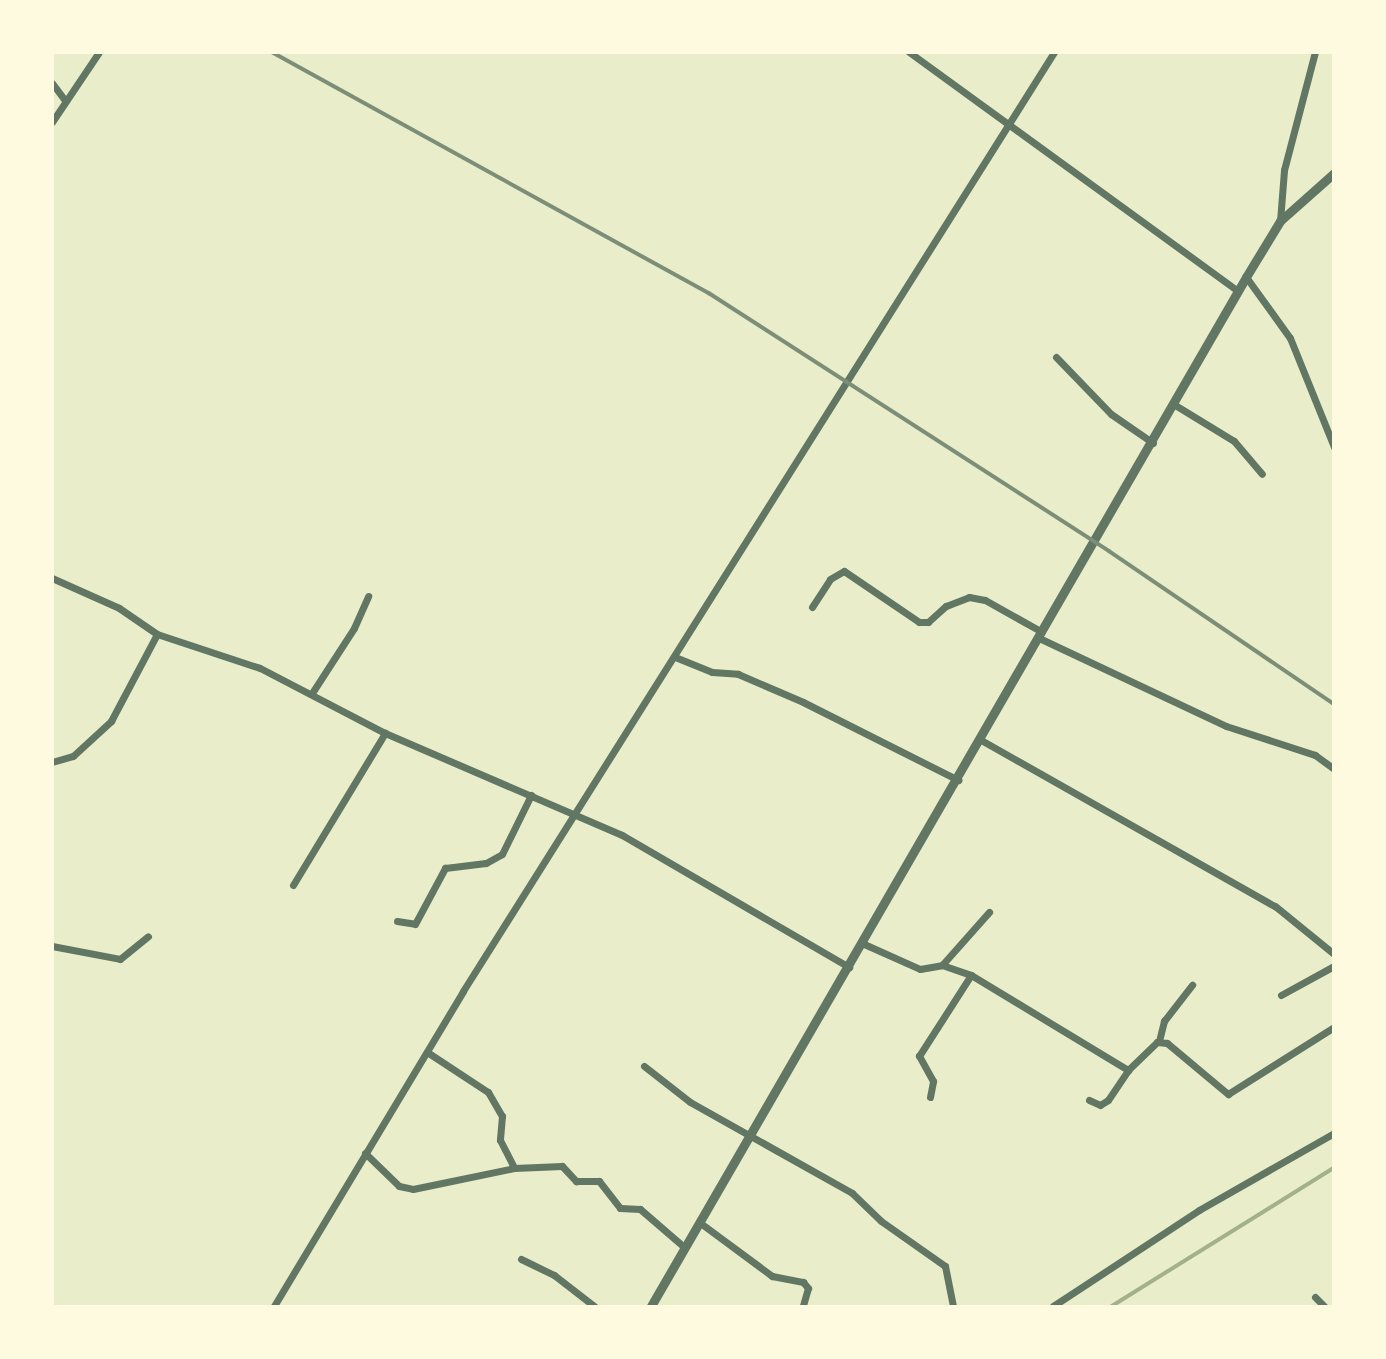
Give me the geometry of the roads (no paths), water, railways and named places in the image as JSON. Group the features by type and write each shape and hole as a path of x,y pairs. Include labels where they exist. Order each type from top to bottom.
{"street":[{"path":"52,122 99,52"},
{"path":"274,1307 427,1052 1054,52"},
{"path":"1280,220 1284,170 1315,52"},
{"path":"914,54 1238,290"},
{"path":"52,83 65,100"},
{"path":"651,1307 864,944 1175,405 1246,276 1280,220 1334,173"},
{"path":"1246,276 1290,338 1334,447"},
{"path":"1056,357 1111,414 1153,443"},
{"path":"1175,405 1234,441 1262,474"},
{"path":"812,607 831,579 844,571 919,622 928,622 946,606 969,597 985,600 1040,635 1226,726 1315,755 1334,769"},
{"path":"52,578 119,608 157,634 260,668 385,733 646,847 849,967"},
{"path":"312,693 354,628 368,596"},
{"path":"52,762 74,756 111,721 157,634"},
{"path":"675,657 712,672 737,674 803,702 958,780"},
{"path":"293,885 385,733"},
{"path":"981,740 1275,906 1334,954"},
{"path":"397,921 415,924 445,868 486,863 502,854 531,795"},
{"path":"942,965 989,912"},
{"path":"53,946 120,959 148,936"},
{"path":"864,944 920,970 942,965 971,975 1128,1070"},
{"path":"1281,995 1334,966"},
{"path":"930,1097 933,1081 919,1056 971,975"},
{"path":"1089,1100 1100,1105 1108,1100 1128,1070 1158,1041 1164,1021 1192,985"},
{"path":"1158,1041 1228,1094 1334,1027"},
{"path":"427,1052 488,1092 502,1116 500,1140 514,1168"},
{"path":"644,1066 690,1102 852,1193 881,1221 945,1266 953,1307"},
{"path":"1053,1307 1199,1210 1334,1133"},
{"path":"365,1153 398,1186 413,1189 514,1168 555,1165 566,1169 576,1181 595,1179 620,1208 639,1209 684,1247"},
{"path":"699,1222 772,1276 803,1282 808,1288 803,1307"},
{"path":"521,1259 554,1275 594,1307"},
{"path":"1315,1297 1324,1307"}],"waterway":[{"path":"1112,1306 1334,1168"}],"railway":[{"path":"272,52 709,293 1109,551 1334,704"}]}
